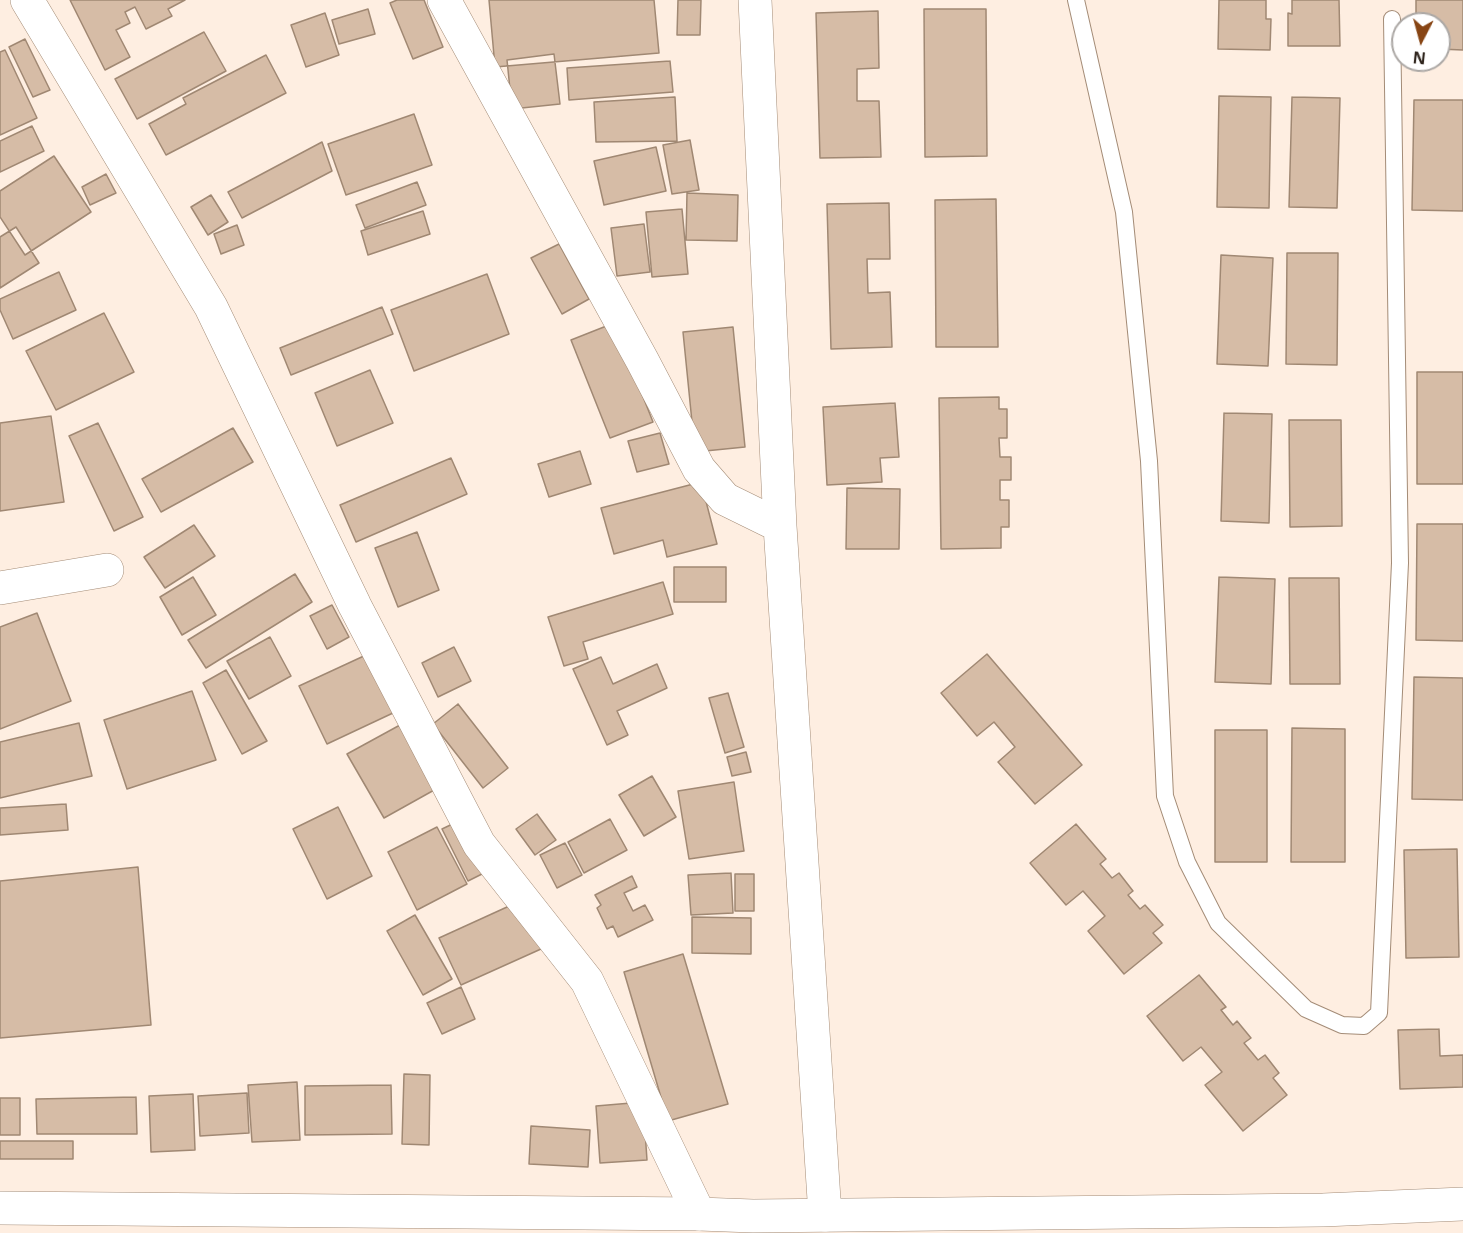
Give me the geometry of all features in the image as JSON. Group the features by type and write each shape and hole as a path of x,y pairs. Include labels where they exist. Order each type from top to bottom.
{"street":[{"path":"27,0 211,307 355,606 479,844 587,981 699,1214"},
{"path":"444,0 642,360 699,469 725,499 780,526"},
{"path":"755,0 780,526 825,1215"},
{"path":"0,588 107,570"},
{"path":"0,1208 753,1216 1323,1210 1463,1204"}],"lane":[{"path":"1076,0 1124,212 1149,461 1166,796 1186,862 1218,923 1306,1009 1342,1025 1364,1026 1379,1013 1400,562 1393,72"}],"building":[{"path":"70,0 185,0 168,9 172,16 146,29 135,7 125,12 130,23 116,30 130,57 105,70"},
{"path":"397,0 424,0 443,47 413,59 390,3"},
{"path":"489,0 654,0 659,53 495,67"},
{"path":"678,0 701,0 700,35 677,35"},
{"path":"1219,0 1266,0 1266,19 1271,19 1270,50 1218,49"},
{"path":"1292,0 1339,0 1340,46 1288,46 1288,13 1292,14"},
{"path":"1416,0 1463,0 1463,50 1451,50 1451,12 1416,12"},
{"path":"368,9 375,34 339,44 332,20"},
{"path":"924,9 986,9 987,156 925,157"},
{"path":"878,11 879,68 857,69 857,101 879,101 881,157 820,158 816,13"},
{"path":"325,13 339,55 306,67 291,25"},
{"path":"204,32 226,71 137,119 115,79"},
{"path":"25,39 50,90 33,97 9,47"},
{"path":"5,50 37,118 0,135 0,52"},
{"path":"554,54 560,104 512,109 507,60"},
{"path":"266,55 286,93 166,155 149,124 186,104 183,98"},
{"path":"670,61 673,92 569,100 567,68"},
{"path":"1219,96 1271,97 1269,208 1217,207"},
{"path":"675,97 677,141 596,142 594,102"},
{"path":"1292,97 1340,98 1337,208 1289,207"},
{"path":"1414,100 1463,100 1463,211 1412,210"},
{"path":"414,114 432,165 346,195 328,144"},
{"path":"32,126 44,151 0,172 0,141"},
{"path":"690,140 699,190 672,194 663,145"},
{"path":"322,142 332,171 242,218 228,192"},
{"path":"656,147 666,191 604,205 594,161"},
{"path":"54,156 91,212 25,255 0,217 0,191"},
{"path":"106,174 116,193 90,205 82,187"},
{"path":"417,182 426,205 365,228 356,205"},
{"path":"687,193 738,195 737,241 686,240"},
{"path":"211,195 228,222 208,235 191,207"},
{"path":"996,199 998,347 936,347 935,200"},
{"path":"889,203 890,259 867,259 868,293 890,292 892,347 831,349 827,204"},
{"path":"682,209 688,274 652,277 646,212"},
{"path":"423,211 430,234 368,255 361,231"},
{"path":"644,224 650,272 617,276 611,228"},
{"path":"237,225 244,245 221,254 214,234"},
{"path":"16,227 39,263 0,288 0,237"},
{"path":"559,244 589,299 562,314 531,258"},
{"path":"1287,253 1338,253 1337,365 1286,364"},
{"path":"1221,255 1273,258 1268,366 1217,364"},
{"path":"59,272 76,310 13,339 0,310 0,299"},
{"path":"487,274 509,334 414,371 391,310"},
{"path":"382,307 393,334 291,375 280,348"},
{"path":"104,313 134,372 56,410 26,351"},
{"path":"614,323 653,422 610,438 571,340"},
{"path":"733,327 745,447 695,452 683,332"},
{"path":"370,370 393,423 337,446 315,393"},
{"path":"1417,372 1463,372 1463,484 1417,484"},
{"path":"999,397 999,409 1007,409 1007,438 999,438 1000,457 1011,457 1011,480 1000,480 1000,500 1009,500 1009,527 1001,527 1001,548 941,549 939,398"},
{"path":"895,403 899,457 880,458 882,482 827,485 823,407"},
{"path":"1224,413 1272,414 1269,523 1221,521"},
{"path":"51,416 64,502 0,511 0,423"},
{"path":"1289,420 1341,420 1342,526 1290,527"},
{"path":"98,423 143,517 114,531 69,436"},
{"path":"233,428 253,462 161,512 142,479"},
{"path":"660,433 669,464 637,472 628,441"},
{"path":"580,451 591,484 549,497 538,464"},
{"path":"451,458 467,494 356,542 340,505"},
{"path":"701,482 717,544 667,557 663,540 614,554 601,508"},
{"path":"847,488 900,489 899,549 846,549"},
{"path":"1417,524 1463,524 1463,641 1416,640"},
{"path":"194,525 215,556 165,588 144,557"},
{"path":"417,532 439,590 398,607 375,548"},
{"path":"674,567 726,567 726,602 674,602"},
{"path":"295,574 312,602 206,668 188,640"},
{"path":"193,577 216,615 182,635 160,597"},
{"path":"1219,577 1275,579 1271,684 1215,682"},
{"path":"1289,578 1339,578 1340,684 1290,684"},
{"path":"663,582 673,614 583,642 588,659 564,666 548,617"},
{"path":"332,605 349,637 327,649 310,616"},
{"path":"37,613 71,701 0,729 0,627"},
{"path":"270,637 291,676 249,699 227,661"},
{"path":"454,647 471,681 438,697 422,663"},
{"path":"987,654 1082,765 1035,804 998,762 1015,747 994,722 977,736 941,693"},
{"path":"366,655 393,713 327,744 299,686"},
{"path":"601,657 613,684 657,664 667,688 617,711 628,735 607,745 573,669"},
{"path":"226,670 267,741 242,754 203,683"},
{"path":"1414,677 1463,678 1463,800 1412,799"},
{"path":"192,691 216,760 127,789 104,720"},
{"path":"728,693 744,747 725,753 709,698"},
{"path":"458,704 508,768 483,788 433,724"},
{"path":"79,723 92,776 0,798 0,742"},
{"path":"400,725 436,789 384,818 347,754"},
{"path":"1292,728 1345,729 1345,862 1291,862"},
{"path":"1215,730 1267,730 1267,862 1215,862"},
{"path":"746,752 751,772 732,776 727,757"},
{"path":"652,776 676,817 644,836 619,795"},
{"path":"734,782 744,851 689,859 678,791"},
{"path":"66,804 68,830 0,835 0,808"},
{"path":"338,807 372,876 327,899 293,829"},
{"path":"537,814 556,840 535,855 516,829"},
{"path":"465,818 490,870 468,881 442,829"},
{"path":"610,819 627,850 584,873 568,842"},
{"path":"1076,824 1106,859 1100,864 1112,878 1119,873 1133,891 1128,895 1140,909 1145,905 1163,925 1153,933 1162,943 1124,974 1088,931 1105,916 1083,891 1066,905 1030,863"},
{"path":"437,827 467,884 417,910 388,852"},
{"path":"565,843 582,875 557,888 540,855"},
{"path":"1457,849 1459,957 1406,958 1404,850"},
{"path":"138,867 151,1025 0,1038 0,881"},
{"path":"731,873 733,913 691,915 688,875"},
{"path":"735,874 754,874 754,911 735,911"},
{"path":"632,876 637,887 624,893 633,911 645,905 653,920 618,937 613,926 607,929 597,908 601,905 595,895"},
{"path":"518,902 541,949 461,985 439,938"},
{"path":"415,915 452,979 423,995 387,931"},
{"path":"692,917 751,918 751,954 692,953"},
{"path":"683,954 728,1104 668,1121 624,972"},
{"path":"1199,975 1226,1007 1221,1010 1233,1025 1237,1021 1251,1038 1244,1043 1258,1060 1265,1055 1279,1073 1273,1078 1287,1095 1243,1131 1205,1085 1222,1072 1201,1047 1183,1061 1147,1016"},
{"path":"461,987 475,1019 442,1034 427,1003"},
{"path":"1439,1029 1440,1056 1463,1055 1463,1087 1400,1089 1398,1030"},
{"path":"404,1074 430,1075 429,1145 402,1144"},
{"path":"297,1082 300,1140 252,1142 248,1085"},
{"path":"391,1085 392,1134 305,1135 305,1086"},
{"path":"247,1093 249,1133 200,1136 198,1096"},
{"path":"193,1094 195,1150 151,1152 149,1096"},
{"path":"136,1097 137,1134 37,1134 36,1099"},
{"path":"0,1098 20,1098 20,1135 0,1135"},
{"path":"643,1102 647,1160 600,1163 596,1106"},
{"path":"531,1126 590,1130 588,1167 529,1164"},
{"path":"0,1141 73,1141 73,1159 0,1159"}]}
